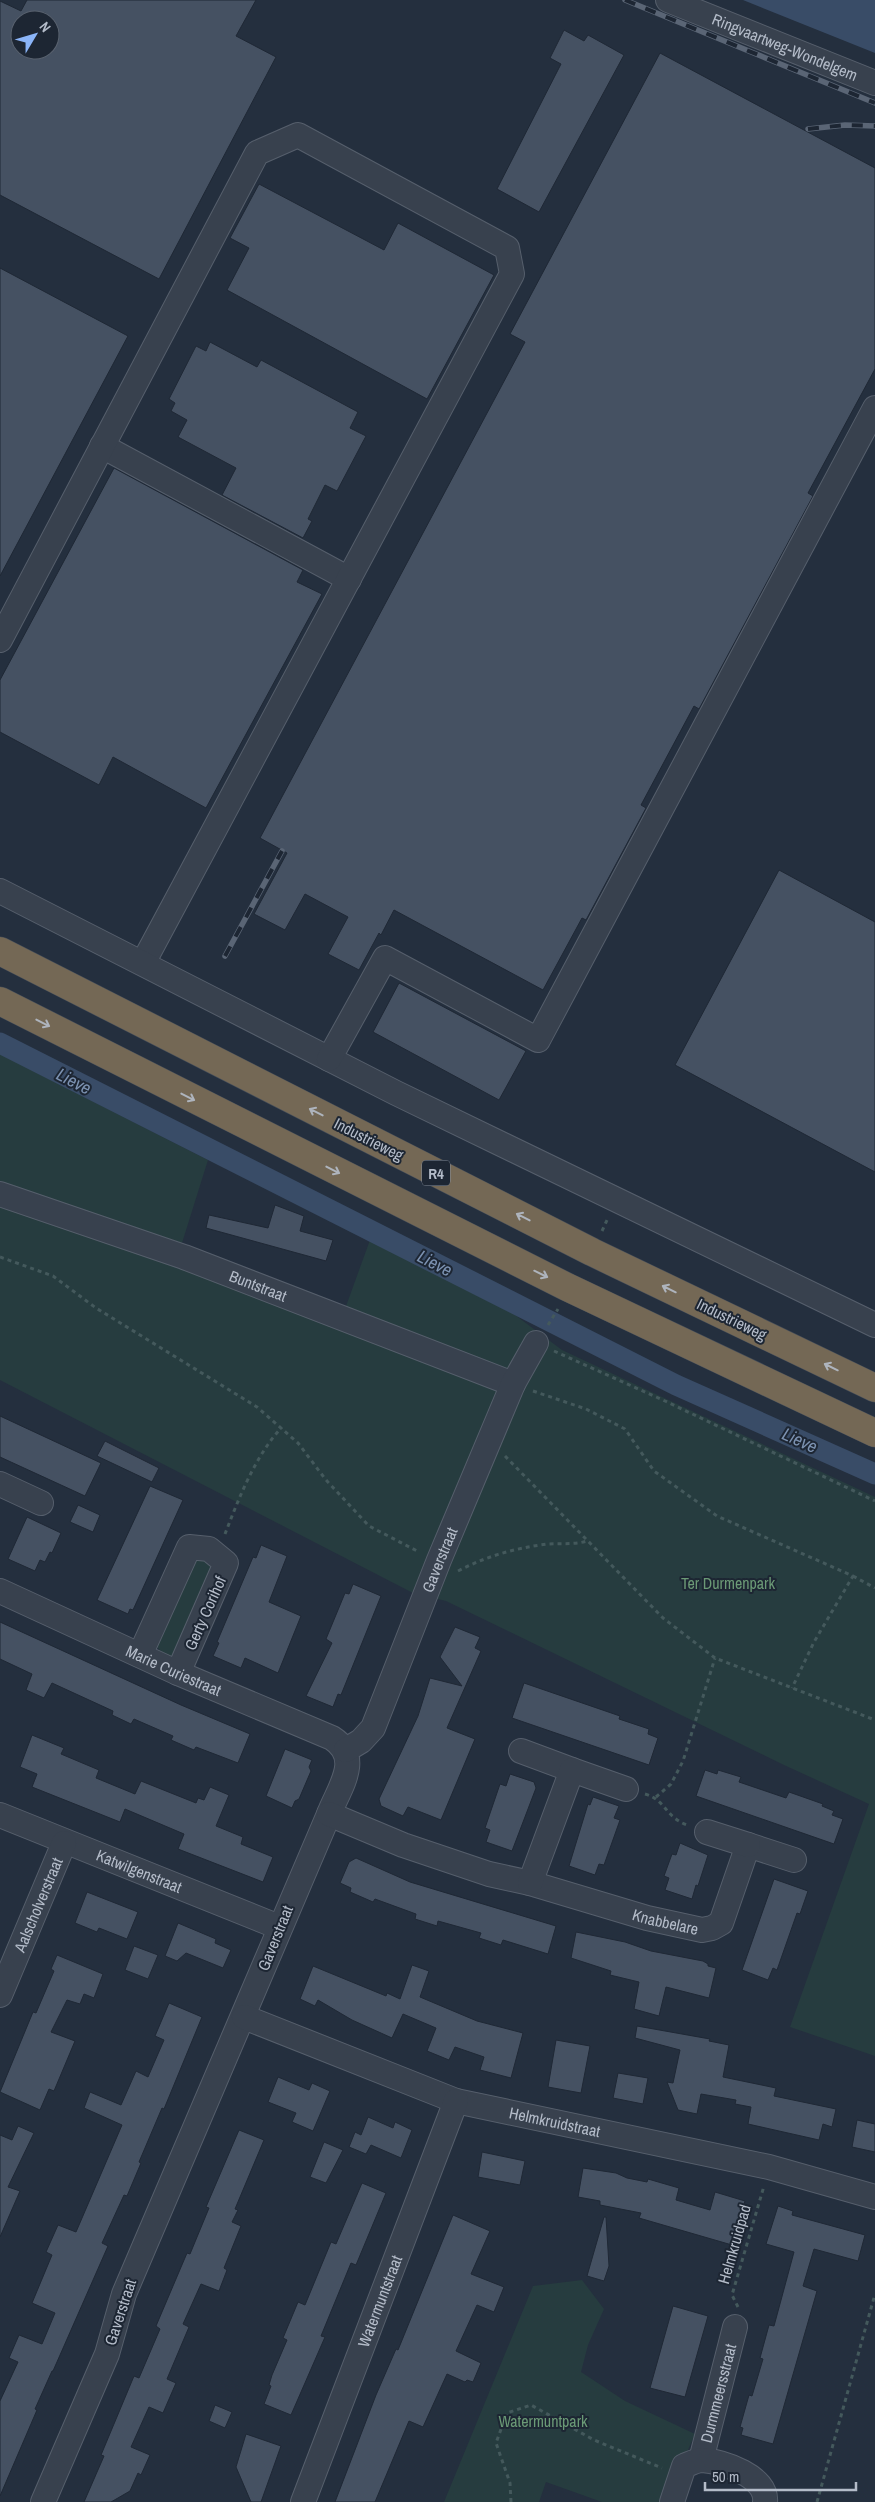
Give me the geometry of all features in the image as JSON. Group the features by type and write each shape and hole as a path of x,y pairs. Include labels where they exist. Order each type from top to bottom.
{"highway":[{"name":"Industrieweg","path":"0,951 592,1252 875,1388"},
{"path":"0,1001 567,1287 875,1434"}],"street":[{"name":"Ringvaartweg-Wondelgem","path":"668,0 875,84"},
{"path":"0,640 257,153 298,135 507,248 512,274 143,963"},
{"path":"330,1059 385,958 538,1040 875,408"},
{"path":"102,446 349,579"},
{"path":"0,891 330,1059 875,1325"},
{"name":"Buntstraat","path":"0,1194 184,1257 513,1384"},
{"name":"Gaverstraat","path":"42,2502 107,2354 124,2294 244,2017 278,1927 348,1767 346,1750 361,1741 373,1728 436,1567 513,1384 536,1343"},
{"path":"2,1491 40,1503"},
{"name":"Gerty Corihof","path":"140,1655 189,1547 198,1546 217,1554 226,1563 178,1673"},
{"name":"Marie Curiestraat","path":"0,1591 178,1673 332,1738 346,1750"},
{"path":"522,1751 626,1789"},
{"path":"530,1883 572,1770"},
{"name":"Knabbelare","path":"329,1814 403,1845 450,1862 489,1874 530,1883 647,1918 702,1930 712,1928 721,1923 748,1845"},
{"name":"Katwilgenstraat","path":"0,1815 64,1843 278,1927"},
{"path":"706,1832 794,1860"},
{"name":"Aalscholverstraat","path":"0,1995 64,1843"},
{"name":"Helmkruidstraat","path":"244,2017 456,2101 769,2167 875,2197"},
{"name":"Watermuntstraat","path":"303,2502 456,2101"},
{"name":"Durmmeersstraat","path":"701,2460 735,2327"},
{"path":"672,2502 684,2466 701,2460 751,2475 763,2490 764,2502"}],"path":[{"path":"0,1257 53,1276 96,1308 257,1407 298,1442 326,1480 369,1526 436,1567 443,1577 488,1556 512,1550 554,1544 576,1544 587,1541"},
{"path":"536,1343 665,1400 875,1501"},
{"path":"513,1384 586,1409 625,1429 654,1470 717,1516 853,1576 875,1588"},
{"path":"217,1554 238,1501 270,1440 282,1427"},
{"path":"490,1442 663,1618 715,1658 875,1720"},
{"path":"792,1688 814,1642 853,1576"},
{"path":"656,1798 671,1784 683,1761 715,1658"},
{"path":"626,1789 656,1798 675,1820 706,1832"},
{"name":"Helmkruidpad","path":"735,2327 738,2306 732,2295 769,2167"},
{"path":"817,2502 875,2294"},
{"path":"511,2502 510,2483 496,2442 507,2413 531,2406 594,2440 681,2476"}],"green space":[{"path":"0,1054 208,1160 182,1243 0,1182"},
{"name":"Ter Durmenpark","path":"0,1203 345,1309 370,1240 495,1300 562,1350 875,1497 875,2056 790,2027 869,1804 784,1765 446,1601 413,1593 0,1380"},
{"path":"198,1554 216,1569 178,1656 167,1655 155,1644"},
{"name":"Watermuntpark","path":"582,2280 604,2309 588,2345 581,2372 625,2401 695,2434 665,2502 602,2502 546,2482 539,2502 444,2502 533,2286"}],"water":[{"path":"743,0 875,0 875,53"}],"building":[{"path":"27,0 256,0 236,36 276,57 159,279 0,195 0,1 19,10 10,10 10,60 60,60 60,10 22,10"},
{"path":"564,30 584,41 588,35 624,55 539,212 497,189 561,64 550,58"},
{"path":"660,53 875,168 875,369 808,493 813,496 699,709 694,706 641,805 646,808 586,920 582,918 543,990 394,910 359,970 328,954 348,917 305,894 285,930 254,914 287,853 260,838 525,342 510,334"},
{"path":"259,184 384,250 398,223 494,275 427,399 227,290 249,248 230,238"},
{"path":"0,268 128,336 0,576"},
{"path":"210,342 257,367 261,360 358,412 350,428 366,436 337,491 325,485 308,519 312,521 303,538 222,495 236,468 178,437 187,420 171,411 175,403 169,399 196,346 206,351"},
{"path":"114,468 303,570 297,582 322,594 206,808 113,757 99,785 0,732 0,680"},
{"path":"779,870 875,922 875,1172 675,1065"},
{"path":"399,983 526,1051 499,1100 373,1032"},
{"path":"275,1205 304,1216 300,1231 333,1240 326,1261 206,1228 209,1215 268,1228"},
{"path":"0,1416 101,1463 85,1496 0,1457"},
{"path":"105,1441 159,1468 152,1482 97,1456"},
{"path":"150,1486 183,1500 133,1610 130,1609 128,1614 97,1600"},
{"path":"78,1505 100,1515 93,1532 70,1522"},
{"path":"27,1517 61,1533 52,1553 50,1552 45,1562 40,1560 35,1571 8,1559"},
{"path":"261,1545 287,1556 269,1602 301,1616 278,1673 245,1658 241,1668 213,1656 219,1643 217,1642 253,1557 256,1558"},
{"path":"353,1584 381,1596 341,1695 338,1694 333,1707 306,1696 332,1643 326,1639 345,1593 349,1594"},
{"path":"0,1622 181,1705 250,1734 238,1763 196,1747 194,1750 171,1740 173,1736 134,1719 131,1724 112,1715 113,1711 52,1683 44,1698 26,1690 32,1674 0,1659"},
{"path":"455,1627 480,1637 475,1648 481,1651 447,1728 475,1739 441,1820 408,1807 403,1816 381,1806 379,1799 418,1716 430,1678 462,1686 440,1657"},
{"path":"524,1683 620,1716 619,1719 649,1729 648,1734 658,1738 649,1765 512,1718"},
{"path":"32,1735 64,1748 61,1754 99,1770 96,1778 135,1794 141,1781 196,1803 198,1798 204,1800 210,1787 229,1795 216,1826 243,1837 241,1844 273,1857 263,1882 178,1849 184,1834 125,1809 120,1822 32,1787 37,1774 20,1767"},
{"path":"285,1749 312,1760 309,1767 311,1771 299,1799 295,1801 292,1808 266,1796"},
{"path":"705,1770 717,1774 718,1770 741,1777 739,1782 786,1798 789,1792 823,1804 822,1806 834,1811 832,1815 843,1819 834,1844 696,1796"},
{"path":"510,1774 534,1782 536,1788 512,1851 486,1842 490,1830 485,1828 500,1784 506,1786"},
{"path":"593,1797 619,1806 614,1818 620,1820 604,1865 599,1864 595,1875 569,1866 588,1804 590,1805"},
{"path":"680,1843 708,1855 692,1899 665,1890 669,1878 664,1876 672,1854 676,1855"},
{"path":"356,1858 410,1882 556,1926 548,1954 503,1940 501,1945 479,1938 481,1933 438,1921 437,1926 415,1919 416,1914 375,1899 373,1902 350,1892 351,1888 340,1883 349,1862"},
{"path":"774,1879 808,1891 800,1914 797,1913 777,1970 773,1968 768,1980 742,1970"},
{"path":"87,1892 138,1912 127,1939 99,1928 97,1932 75,1923"},
{"path":"178,1923 216,1939 215,1943 231,1950 223,1968 186,1953 177,1961 165,1956"},
{"path":"576,1932 625,1942 651,1951 703,1961 708,1966 716,1968 709,1998 666,1987 659,2016 634,2009 639,1982 610,1975 611,1971 571,1958"},
{"path":"134,1946 158,1955 148,1979 125,1970"},
{"path":"57,1955 103,1974 94,1998 84,1994 80,2004 67,2000 51,2032 75,2041 54,2091 49,2089 40,2110 0,2092 33,2012 36,2013 54,1971 51,1969"},
{"path":"412,1965 429,1971 420,1997 477,2021 523,2033 511,2078 480,2070 484,2057 455,2047 449,2060 427,2051 436,2028 403,2014 392,2038 352,2020 318,2000 315,2006 300,1999 313,1966 386,1996 387,1993 400,1999"},
{"path":"169,2003 202,2017 164,2109 162,2108 139,2162 141,2163 127,2196 124,2195 102,2243 108,2246 35,2409 37,2410 0,2496 0,2401 18,2362 9,2358 19,2335 42,2344 55,2313 32,2303 52,2255 46,2252 58,2225 76,2232 122,2125 84,2108 90,2092 121,2105 136,2071 148,2077 164,2040 155,2036"},
{"path":"637,2026 710,2039 709,2041 729,2045 723,2077 776,2088 774,2096 836,2109 832,2127 823,2124 819,2140 748,2124 751,2107 735,2104 736,2100 701,2094 697,2114 678,2110 667,2082 673,2083 680,2050 635,2038"},
{"path":"556,2040 590,2046 581,2093 548,2087"},
{"path":"618,2073 648,2078 643,2104 613,2098"},
{"path":"278,2077 309,2090 312,2083 330,2091 313,2131 292,2122 296,2113 268,2102"},
{"path":"368,2117 393,2128 395,2122 412,2130 401,2158 371,2145 366,2154 349,2147 355,2132 361,2135"},
{"path":"857,2120 875,2124 875,2152 852,2147"},
{"path":"18,2126 34,2133 8,2187 20,2191 0,2237 0,2135 12,2140"},
{"path":"239,2130 264,2140 235,2209 238,2210 232,2222 241,2226 224,2268 227,2270 219,2291 201,2284 183,2324 189,2327 167,2379 176,2383 163,2413 149,2407 131,2447 150,2455 141,2475 138,2473 130,2491 111,2502 84,2502 104,2456 101,2455 134,2376 139,2378 160,2329 156,2326 187,2253 190,2254 209,2208 206,2207"},
{"path":"324,2142 343,2150 326,2183 310,2177"},
{"path":"482,2152 525,2161 520,2185 478,2177"},
{"path":"583,2168 616,2173 627,2178 647,2182 648,2179 679,2188 676,2200 710,2210 715,2192 745,2201 732,2245 639,2218 641,2213 600,2205 600,2201 578,2197"},
{"path":"362,2183 386,2193 356,2265 351,2263 321,2336 325,2337 291,2415 264,2404 271,2386 269,2385 272,2375 287,2340 283,2338 298,2302 305,2305 331,2242 336,2244"},
{"path":"778,2206 793,2211 792,2215 865,2235 858,2261 814,2249 803,2286 817,2291 773,2444 741,2435 743,2428 740,2427 749,2395 752,2396 763,2359 760,2358 769,2325 774,2326 794,2252 766,2244"},
{"path":"453,2215 490,2231 471,2274 504,2287 494,2312 477,2305 456,2351 481,2363 473,2382 467,2380 465,2382 447,2374 423,2427 409,2421 375,2502 335,2502 376,2395 396,2349 398,2350"},
{"path":"604,2217 606,2217 609,2266 604,2281 587,2276"},
{"path":"673,2306 708,2316 685,2397 650,2388"},
{"path":"215,2405 232,2412 225,2428 209,2421"},
{"path":"246,2434 281,2446 261,2502 251,2502 236,2467"}],"waterway":[{"name":"Lieve","path":"0,1043 676,1385 875,1474"}],"railway":[{"path":"625,0 875,103"},
{"path":"808,129 845,125 875,126"},
{"path":"225,956 282,851"}]}
